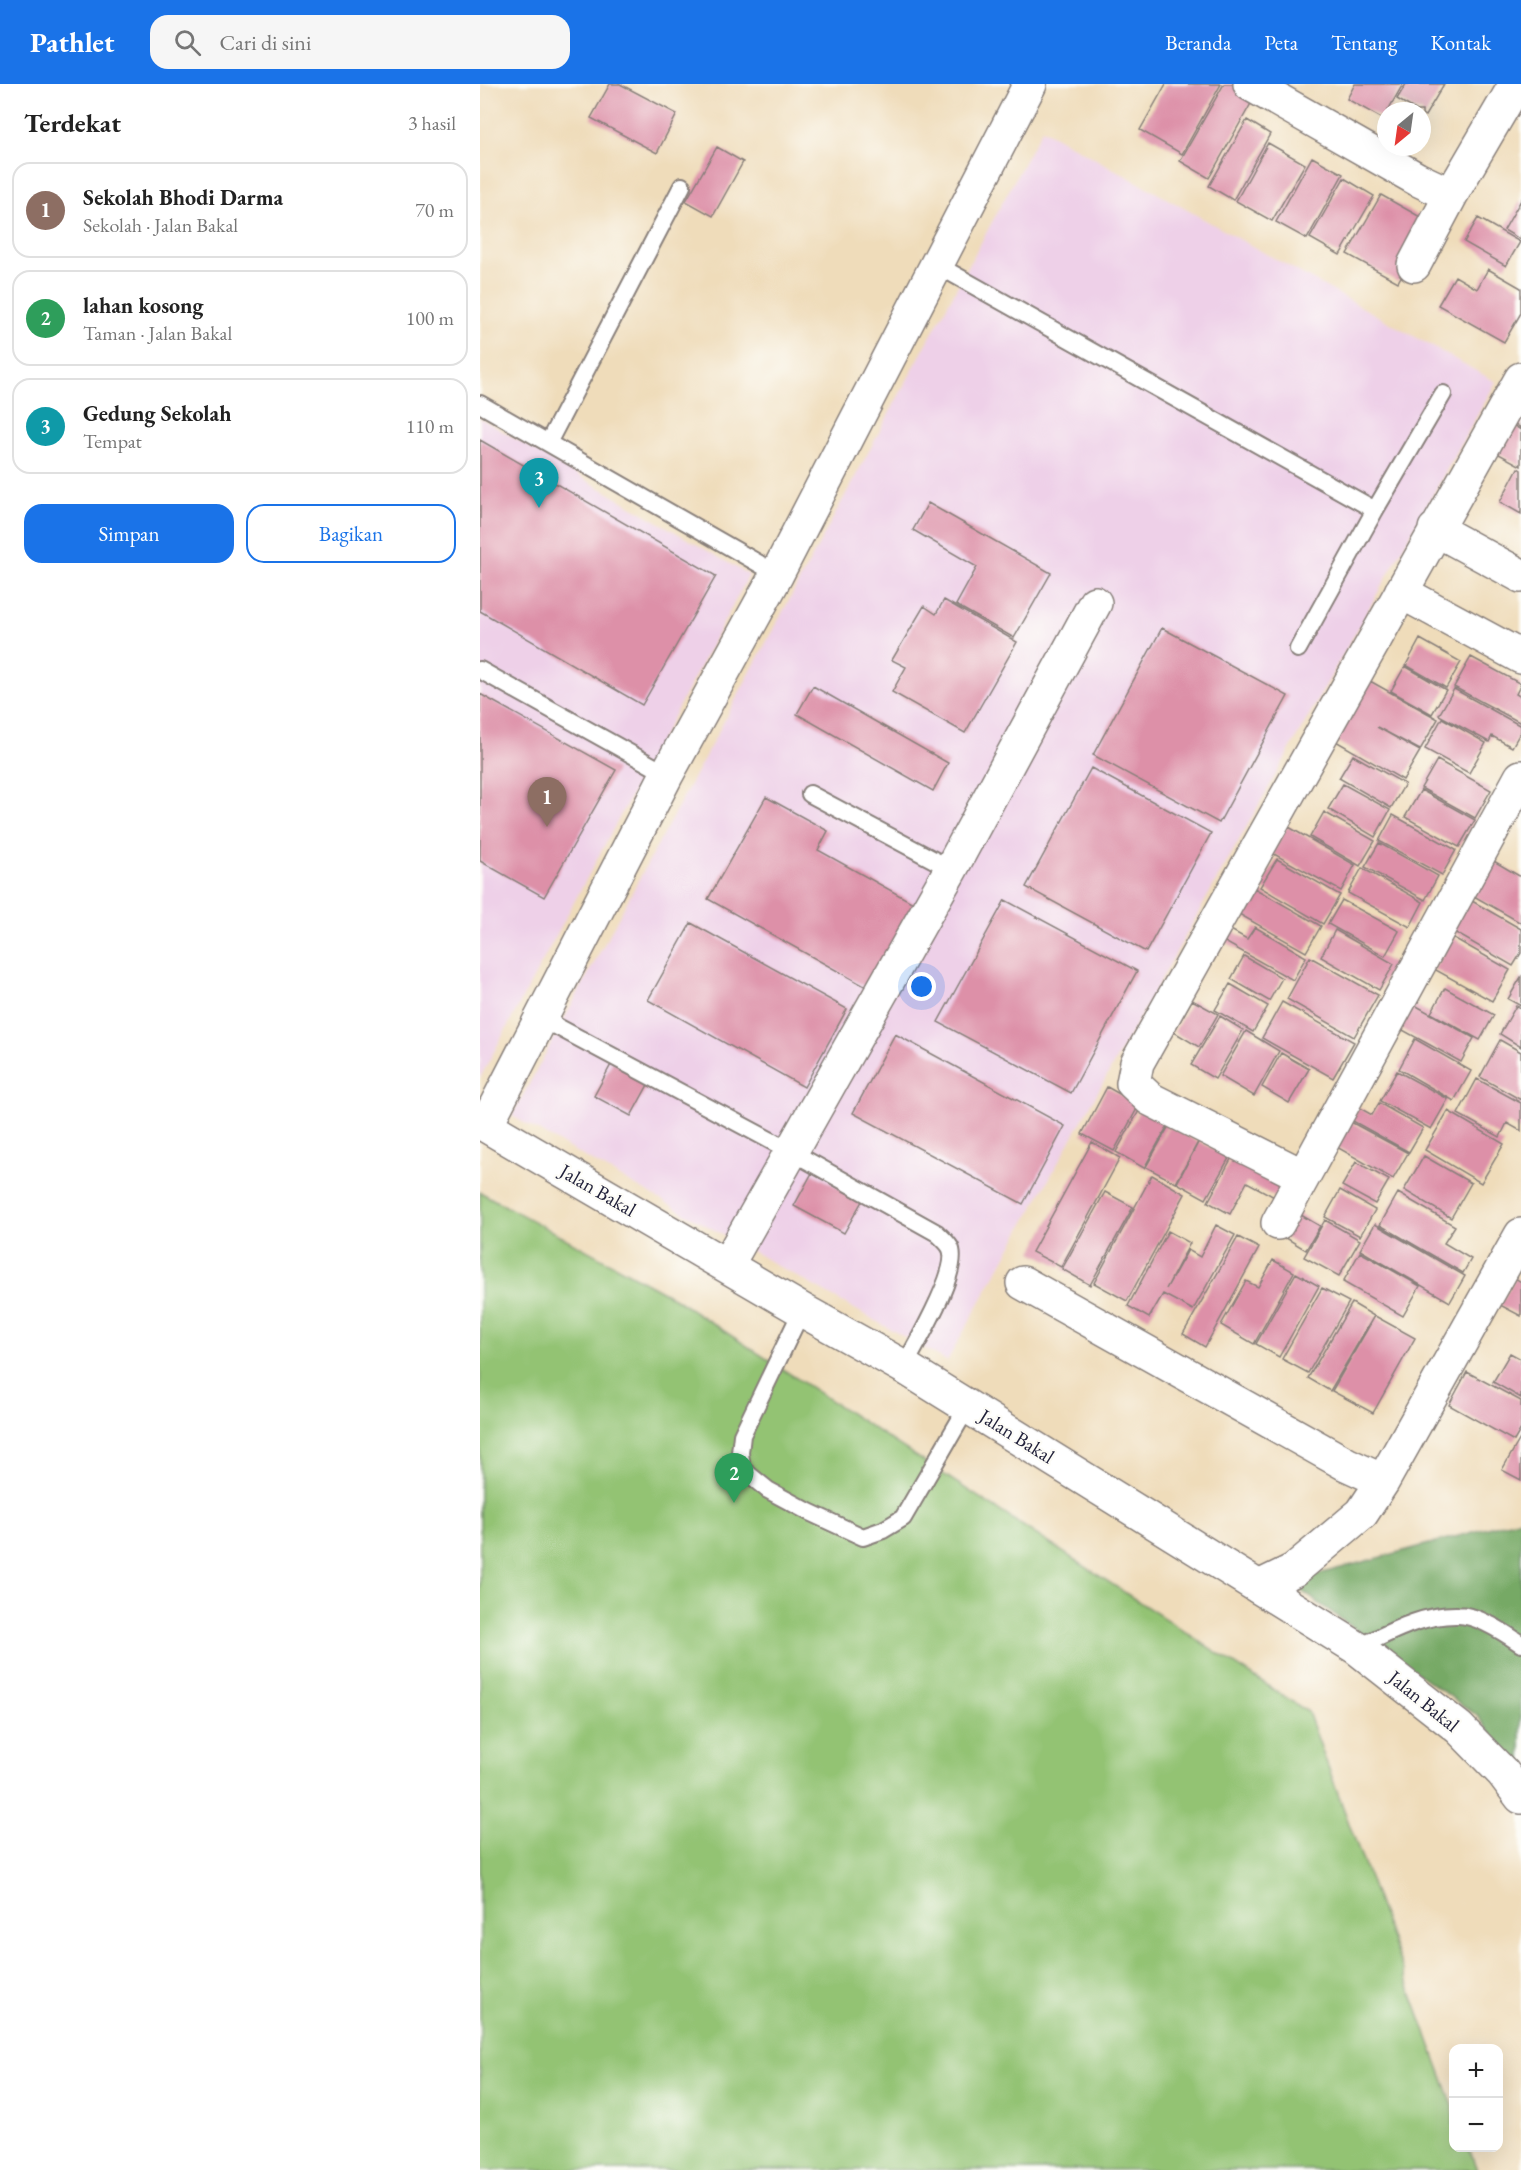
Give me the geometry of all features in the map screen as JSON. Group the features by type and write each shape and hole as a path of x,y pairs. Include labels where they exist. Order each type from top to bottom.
{"street":[{"path":"483,1123 541,1018 667,774 777,574 1030,84"},
{"path":"1250,84 1416,179 1451,195"},
{"path":"1414,265 1451,195 1508,127 1516,84"},
{"path":"1303,1176 1150,1099 1133,1083 1137,1063 1521,379"},
{"path":"1435,529 1521,576"},
{"path":"1401,592 1521,657"},
{"path":"727,1265 951,869 1095,603"},
{"path":"1278,1223 1521,777"},
{"name":"Jalan Bakal","path":"483,1123 802,1310 904,1366 1357,1648 1459,1728 1503,1773 1521,1797"},
{"path":"1259,1587 1294,1570 1362,1513 1383,1481 1521,1234"},
{"path":"1023,1283 1346,1464 1383,1481"}],"lane":[{"path":"549,443 682,186"},
{"path":"937,265 1375,510"},
{"path":"1298,649 1443,394"},
{"path":"480,404 777,574"},
{"path":"480,670 667,774"},
{"path":"810,794 951,869"},
{"path":"541,1018 792,1152 937,1233 951,1248 952,1265 947,1284 904,1366"},
{"path":"802,1310 742,1435 740,1453 742,1469 768,1490 863,1538 883,1530 903,1518 968,1406"},
{"path":"1357,1648 1413,1622 1459,1615 1498,1628 1521,1644"}],"shaded area":[{"path":"1042,129 1496,382 947,1361 512,1116"},
{"path":"480,418 749,575 480,1078"}],"green space":[{"path":"480,1192 669,1295 1308,1712 1449,2095 1449,2152 1470,2152 1477,2170 480,2170"},
{"path":"1521,1519 1521,1776 1479,1717 1289,1582"}],"building":[{"path":"610,84 620,84 677,114 657,153 591,118"},
{"path":"1166,84 1221,84 1182,154 1140,130"},
{"path":"1224,84 1246,84 1258,91 1209,178 1180,161"},
{"path":"1355,84 1403,84 1393,102 1377,102 1377,116 1347,99"},
{"path":"1406,84 1444,84 1431,106 1431,102 1402,102 1397,99"},
{"path":"1247,120 1270,134 1233,200 1209,186"},
{"path":"1268,143 1305,164 1272,221 1236,201"},
{"path":"717,147 743,162 713,216 686,201"},
{"path":"1312,157 1343,174 1307,239 1276,222"},
{"path":"1344,178 1374,196 1340,255 1310,238"},
{"path":"1381,195 1431,223 1398,282 1347,254"},
{"path":"1521,200 1521,240 1504,230"},
{"path":"1478,218 1520,242 1506,266 1464,242"},
{"path":"1488,269 1521,288 1521,313 1504,342 1438,305 1455,276 1477,289"},
{"path":"1521,410 1521,428 1514,423"},
{"path":"1513,425 1521,430 1521,466 1497,453"},
{"path":"480,440 716,576 642,705 480,611"},
{"path":"1518,468 1521,470 1521,514 1500,502"},
{"path":"928,503 1051,573 1014,638 956,605 977,567 913,530"},
{"path":"944,600 1017,642 965,733 892,692 906,667 892,660 924,606 936,614"},
{"path":"1162,628 1288,696 1219,823 1093,755"},
{"path":"1420,639 1461,662 1446,688 1406,665"},
{"path":"1471,657 1521,684 1516,694 1521,697 1521,723 1454,687"},
{"path":"1405,666 1446,690 1432,714 1391,691"},
{"path":"1370,681 1438,719 1420,750 1377,727 1420,751 1403,780 1334,740"},
{"path":"813,686 948,763 933,791 797,714"},
{"path":"1454,689 1521,726 1521,731 1512,747 1492,736 1489,742 1439,715"},
{"path":"480,694 616,770 544,897 480,861"},
{"path":"1442,718 1486,743 1469,773 1425,749"},
{"path":"1353,755 1405,784 1391,808 1339,778"},
{"path":"1437,760 1491,790 1475,818 1421,788"},
{"path":"1091,768 1211,833 1146,952 1026,887"},
{"path":"1343,784 1390,810 1375,837 1328,809"},
{"path":"1421,790 1475,820 1459,847 1405,817"},
{"path":"766,797 828,831 818,850 915,904 868,988 708,899"},
{"path":"1324,812 1375,841 1360,866 1310,837"},
{"path":"1393,815 1456,850 1442,875 1379,841"},
{"path":"1287,826 1355,865 1341,891 1272,853"},
{"path":"1379,843 1438,876 1425,900 1365,867"},
{"path":"1277,859 1340,895 1323,924 1260,887"},
{"path":"1492,860 1521,877 1521,923 1472,895"},
{"path":"1362,868 1423,902 1410,927 1348,893"},
{"path":"1254,888 1321,926 1306,952 1239,914"},
{"path":"1465,897 1521,929 1521,953 1513,966 1447,928"},
{"path":"1005,900 1137,971 1071,1093 938,1022"},
{"path":"1342,900 1399,931 1385,956 1328,924"},
{"path":"691,923 847,1009 804,1087 648,1000"},
{"path":"1255,927 1306,957 1293,980 1223,941 1229,929 1247,939"},
{"path":"1335,930 1394,964 1379,990 1321,957"},
{"path":"1452,937 1510,970 1492,1001 1434,969"},
{"path":"1244,956 1282,978 1269,1001 1231,979"},
{"path":"1310,957 1378,995 1354,1037 1287,999"},
{"path":"1521,977 1521,1006 1508,999"},
{"path":"1230,984 1268,1006 1253,1032 1215,1010"},
{"path":"1445,988 1494,1015 1480,1040 1431,1013"},
{"path":"1192,1000 1218,1014 1199,1047 1174,1032"},
{"path":"1282,1002 1354,1042 1333,1078 1262,1038"},
{"path":"1413,1004 1474,1038 1461,1062 1399,1028"},
{"path":"1516,1006 1521,1008 1521,1047 1500,1034"},
{"path":"1220,1016 1243,1030 1215,1079 1191,1065"},
{"path":"1246,1031 1279,1051 1254,1096 1220,1076"},
{"path":"895,1034 1065,1126 1023,1204 853,1113"},
{"path":"1415,1039 1471,1071 1454,1101 1399,1069"},
{"path":"1500,1040 1521,1052 1521,1100 1480,1077"},
{"path":"1281,1053 1309,1069 1289,1103 1262,1087"},
{"path":"613,1061 650,1081 631,1116 594,1096"},
{"path":"1397,1071 1448,1099 1431,1129 1380,1101"},
{"path":"1477,1079 1521,1103 1521,1131 1507,1123 1500,1137 1458,1114"},
{"path":"1107,1087 1139,1105 1114,1151 1082,1134"},
{"path":"1379,1103 1423,1128 1409,1152 1351,1120 1358,1107 1372,1115"},
{"path":"1140,1109 1168,1125 1144,1168 1116,1152"},
{"path":"1448,1111 1504,1144 1481,1183 1425,1150"},
{"path":"1349,1121 1408,1153 1393,1179 1335,1146"},
{"path":"1169,1126 1198,1142 1176,1183 1146,1167"},
{"path":"1199,1141 1229,1158 1206,1199 1177,1183"},
{"path":"1092,1142 1120,1158 1061,1267 1032,1252"},
{"path":"1237,1148 1290,1176 1278,1199 1247,1182 1230,1214 1208,1202"},
{"path":"1424,1156 1471,1183 1451,1218 1404,1190"},
{"path":"1356,1162 1389,1180 1375,1204 1342,1186"},
{"path":"812,1173 862,1201 844,1233 794,1206"},
{"path":"1152,1175 1185,1194 1127,1301 1094,1283"},
{"path":"1340,1190 1375,1210 1360,1236 1325,1217"},
{"path":"1105,1192 1133,1207 1090,1285 1062,1269"},
{"path":"1398,1193 1455,1226 1444,1243 1471,1259 1463,1273 1380,1225"},
{"path":"1294,1211 1320,1226 1306,1250 1281,1235"},
{"path":"1325,1220 1360,1240 1339,1276 1304,1257"},
{"path":"1375,1224 1465,1276 1450,1302 1360,1250"},
{"path":"1216,1225 1235,1235 1193,1310 1163,1294 1149,1318 1128,1306 1168,1231 1190,1243 1166,1289 1188,1250 1200,1257"},
{"path":"1238,1237 1259,1248 1205,1347 1183,1334"},
{"path":"1360,1252 1420,1286 1403,1316 1343,1282"},
{"path":"1273,1260 1294,1272 1254,1344 1221,1325 1246,1281 1258,1287"},
{"path":"1296,1273 1319,1286 1279,1357 1256,1344"},
{"path":"1515,1278 1521,1282 1521,1316 1500,1305"},
{"path":"1322,1288 1349,1302 1308,1373 1282,1359"},
{"path":"1352,1303 1374,1316 1330,1391 1308,1378"},
{"path":"1375,1316 1415,1338 1373,1413 1332,1391"},
{"path":"1510,1353 1521,1359 1521,1398 1493,1382"},
{"path":"1467,1372 1521,1401 1521,1429 1514,1441 1449,1405"},
{"path":"1521,1437 1521,1480 1502,1470"}],"place":[{"name":"Gedung Sekolah","path":"539,508"},
{"name":"Sekolah Bhodi Darma","path":"547,827"},
{"name":"lahan kosong","path":"734,1503"}]}
